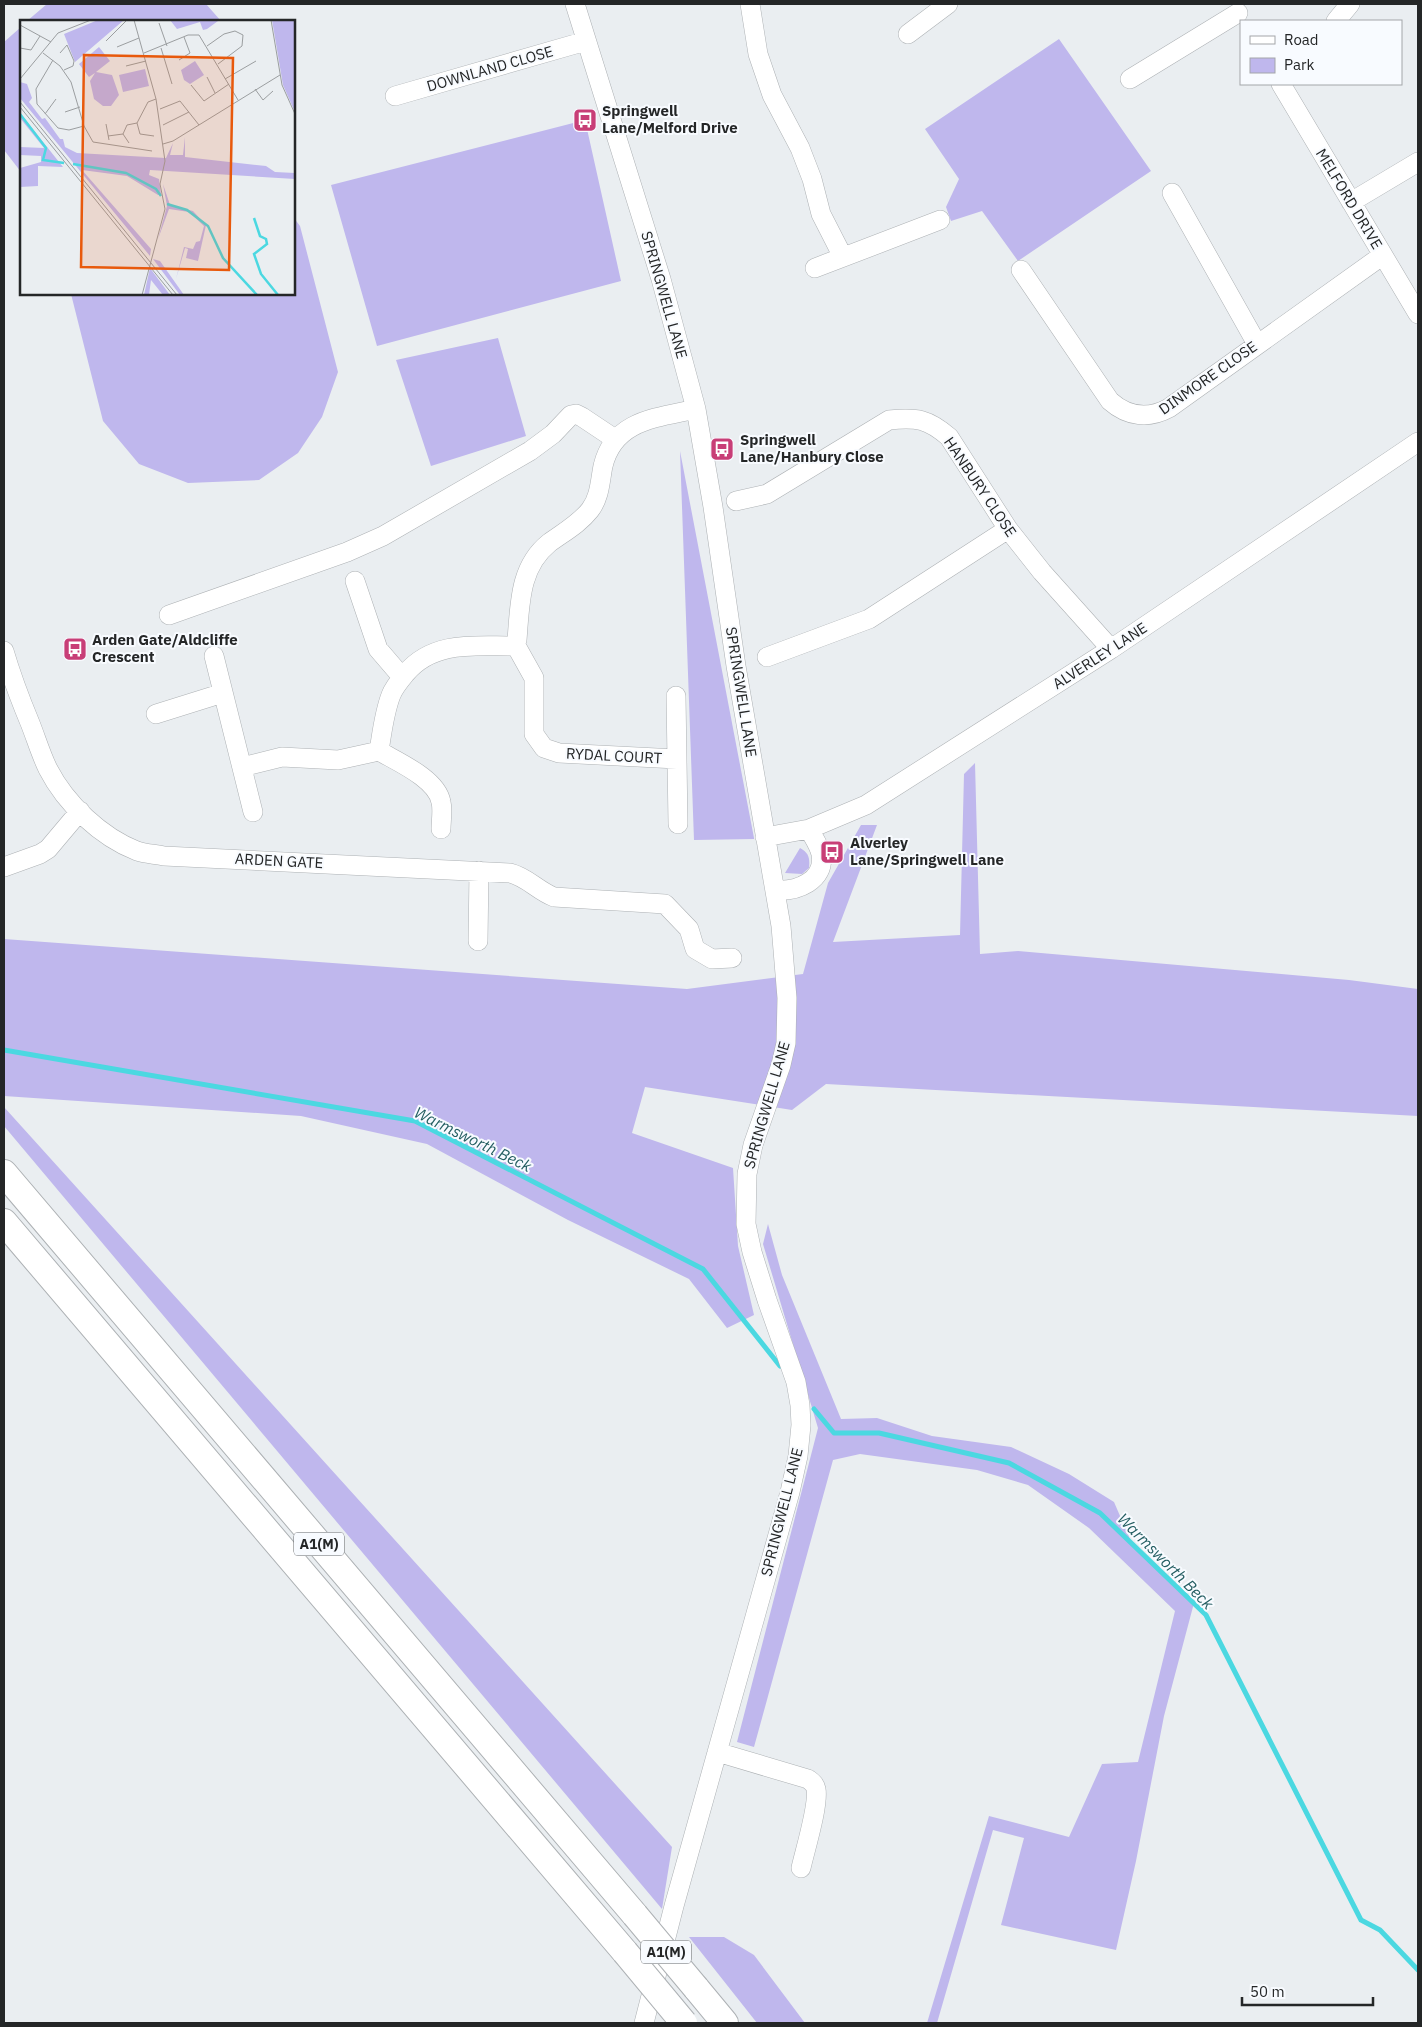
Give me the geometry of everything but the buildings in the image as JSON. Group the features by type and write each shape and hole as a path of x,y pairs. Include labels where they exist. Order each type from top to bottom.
{"highway":[{"name":"A1(M)","path":"4,1173 725,2023"},
{"name":"A1(M)","path":"4,1222 684,2023"}],"street":[{"name":"SPRINGWELL LANE","path":"575,4 620,144 696,409 713,507 736,666 782,936 788,1023 781,1065 753,1145 747,1174 746,1224 767,1300 796,1382 801,1425 798,1456 790,1492 644,2023"},
{"path":"750,4 758,54 772,95 800,148 821,214 843,257"},
{"path":"908,34 948,4"},
{"path":"1337,20 1350,4"},
{"path":"1130,79 1238,13"},
{"name":"DOWNLAND CLOSE","path":"395,96 586,41"},
{"name":"MELFORD DRIVE","path":"1282,85 1418,314"},
{"path":"1351,202 1418,162"},
{"path":"1172,193 1256,344"},
{"path":"814,268 940,220"},
{"name":"DINMORE CLOSE","path":"1020,270 1110,401 1125,412 1141,416 1158,414 1169,408 1256,344 1383,256"},
{"path":"379,751 387,708 392,693 402,677 420,659 450,647 510,646 515,644 517,640 520,597 529,567 541,550 571,529 592,507 597,497 605,458 615,439 629,428 643,421 696,409"},
{"path":"169,614 347,552 383,536 530,451 553,434 571,416 576,414 615,439"},
{"name":"HANBURY CLOSE","path":"736,501 767,494 889,420 908,418 922,420 937,427 949,437 1008,529 1042,572 1111,649"},
{"name":"ALVERLEY LANE","path":"765,837 809,829 866,805 1111,649 1418,442"},
{"path":"767,657 869,619 1008,529"},
{"path":"355,581 378,649 402,677"},
{"name":"RYDAL COURT","path":"515,644 534,678 534,734 544,748 559,754 677,759"},
{"name":"ARDEN GATE","path":"4,650 7,677 49,769 63,791 99,829 117,842 140,852 164,856 479,871 519,875 546,894 564,899 665,904 689,929 695,949 712,959 732,958"},
{"path":"214,656 253,812"},
{"path":"156,714 223,694"},
{"name":"RYDAL COURT","path":"676,696 678,824"},
{"path":"242,767 282,758 338,760 379,751 432,784 442,802 441,829"},
{"path":"4,867 40,854 48,849 80,811"},
{"path":"775,890 790,890 804,886 817,874 821,859 820,853 809,829"},
{"path":"478,940 479,871"},
{"path":"717,1752 813,1782 816,1789 815,1805 801,1868"}],"green space":[{"path":"47,4 206,4 220,20 28,20"},
{"path":"20,28 20,171 4,150 4,42"},
{"path":"1059,39 1151,171 1018,261 982,211 951,221 946,207 959,179 925,129"},
{"path":"585,120 621,281 377,346 331,185"},
{"path":"295,219 300,226 338,372 322,417 298,453 259,480 188,483 139,464 103,421 71,295 295,295"},
{"path":"498,338 526,436 431,466 396,360"},
{"path":"680,451 754,838 754,839 694,840"},
{"path":"975,763 980,954 1018,951 1349,980 1418,989 1418,1116 826,1084 792,1110 645,1087 632,1133 733,1168 738,1246 754,1315 727,1328 689,1279 568,1220 427,1144 301,1116 4,1096 4,939 687,989 803,974 828,883 861,825 877,825 833,942 960,935 964,774"},
{"path":"800,848 808,856 809,868 802,874 785,873"},
{"path":"4,1107 672,1847 662,1909 4,1126"},
{"path":"768,1224 782,1275 841,1419 877,1418 932,1436 1011,1447 1069,1474 1114,1502 1133,1546 1194,1603 1164,1716 1136,1861 1116,1950 1001,1925 1024,1838 993,1830 937,2023 927,2023 989,1816 1069,1837 1102,1764 1138,1762 1175,1611 1089,1528 1028,1485 977,1470 860,1454 833,1460 754,1747 737,1742 818,1428 763,1244"},
{"path":"689,1937 724,1937 754,1955 805,2023 757,2023"}],"waterway":[{"name":"Warmsworth Beck","path":"4,1050 415,1121 703,1269 780,1366"},
{"name":"Warmsworth Beck","path":"814,1409 834,1433 879,1433 1009,1463 1100,1513 1206,1615 1361,1920 1380,1930 1418,1970"}],"place":[{"name":"Springwell Lane/Melford Drive","path":"585,120"},
{"name":"Springwell Lane/Hanbury Close","path":"722,449"},
{"name":"Arden Gate/Aldcliffe Crescent","path":"75,649"},
{"name":"Alverley Lane/Springwell Lane","path":"832,852"}]}
